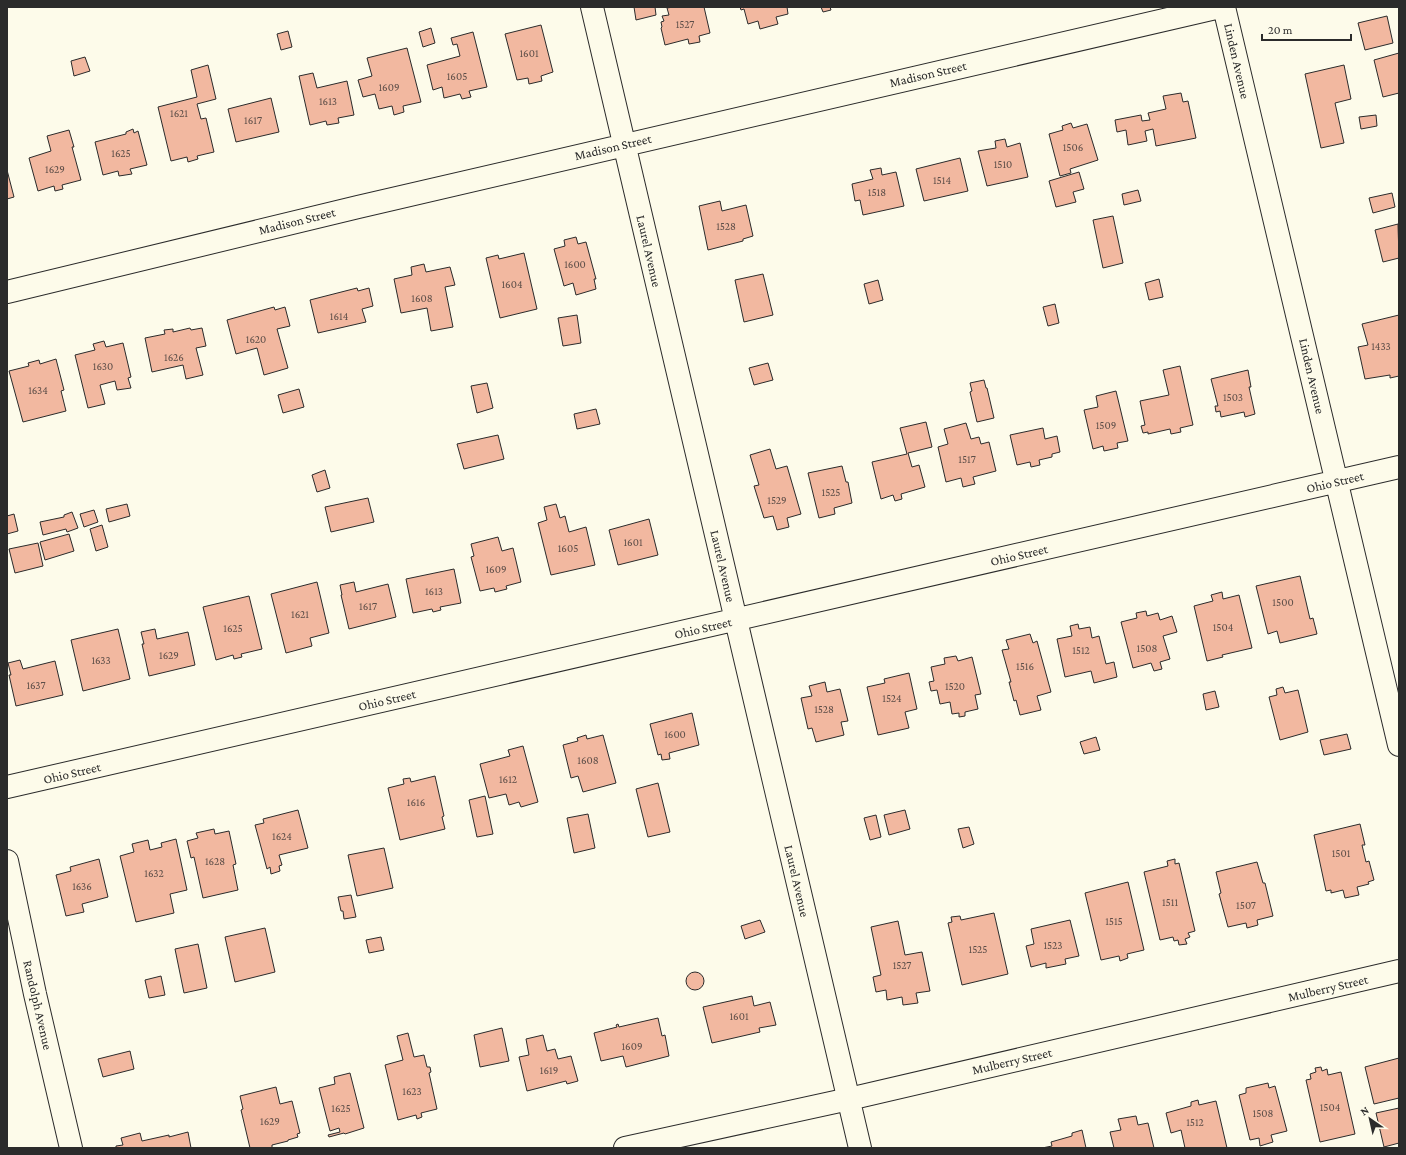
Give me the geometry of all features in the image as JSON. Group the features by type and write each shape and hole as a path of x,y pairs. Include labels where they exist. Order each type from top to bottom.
{"street":[{"name":"Laurel Avenue","path":"592,7 860,1148"},
{"name":"Madison Street","path":"7,292 358,207 1220,7"},
{"name":"Linden Avenue","path":"1224,7 1399,745"},
{"name":"Ohio Street","path":"7,787 1399,467"},
{"name":"Randolph Avenue","path":"7,861 35,994 71,1148"},
{"name":"Mulberry Street","path":"625,1148 849,1099 1399,972"}],"building":[{"path":"634,7 655,7 656,15 636,20"},
{"path":"704,7 710,33 699,36 700,42 689,44 688,39 665,45 661,28 661,22 664,21 662,16 669,15 667,8"},
{"path":"740,7 787,7 788,14 776,17 778,24 760,29 758,21 748,24 744,9 741,10"},
{"path":"821,7 830,7 831,10 823,12"},
{"path":"1387,16 1393,43 1365,50 1358,23"},
{"path":"541,25 553,72 541,76 542,81 529,84 528,78 517,80 505,34"},
{"path":"431,28 435,43 423,47 419,32"},
{"path":"288,31 292,47 281,50 277,34"},
{"path":"473,32 487,87 469,91 471,97 462,99 460,94 444,98 442,87 433,90 427,65 460,56 457,44 453,45 451,38"},
{"path":"407,48 421,102 403,106 404,112 394,115 392,106 379,109 375,94 363,97 358,80 372,76 367,58"},
{"path":"1399,53 1399,93 1383,97 1374,60"},
{"path":"85,57 90,71 74,76 71,61"},
{"path":"208,65 216,99 197,104 201,119 206,118 214,152 197,156 198,159 188,162 187,157 171,161 158,107 197,97 191,70"},
{"path":"1344,65 1351,99 1335,103 1344,143 1321,148 1305,74"},
{"path":"313,73 317,88 347,81 354,115 338,118 339,123 327,125 326,121 310,125 299,76"},
{"path":"1181,93 1183,102 1188,101 1196,138 1156,146 1153,129 1145,131 1147,141 1128,145 1126,130 1117,132 1115,120 1141,115 1142,121 1150,120 1148,113 1166,109 1163,96"},
{"path":"271,98 279,132 236,142 228,109"},
{"path":"1376,115 1377,126 1361,129 1359,117"},
{"path":"1071,123 1073,128 1087,124 1098,160 1070,169 1071,173 1060,176 1049,134 1063,130 1062,126"},
{"path":"133,129 134,133 138,131 147,165 130,169 132,174 119,176 118,171 103,175 95,142 126,134 126,132"},
{"path":"69,130 81,180 62,185 63,189 55,191 54,186 38,191 29,158 51,151 47,136"},
{"path":"1005,139 1007,147 1020,143 1028,177 987,186 978,151 996,148 995,141"},
{"path":"960,158 968,191 924,201 916,169"},
{"path":"881,168 882,175 896,172 904,206 863,215 860,200 855,201 852,184 873,179 870,170"},
{"path":"7,170 14,197 7,199"},
{"path":"1079,172 1084,189 1073,192 1076,202 1056,207 1049,181"},
{"path":"1138,190 1141,201 1124,205 1122,194"},
{"path":"1392,193 1395,207 1373,213 1369,198"},
{"path":"720,201 722,211 746,205 753,236 743,239 743,241 708,250 699,206"},
{"path":"1113,216 1123,263 1103,268 1093,220"},
{"path":"1398,224 1399,258 1383,262 1375,230"},
{"path":"576,237 578,244 586,242 596,279 594,279 596,289 576,295 573,283 564,286 554,249 565,246 564,240"},
{"path":"524,253 537,309 500,318 486,258 498,255 499,259"},
{"path":"424,264 426,272 450,267 455,285 445,287 453,327 431,331 427,308 401,313 394,279 412,275 411,267"},
{"path":"763,274 773,315 744,322 735,280"},
{"path":"1159,279 1163,297 1149,300 1145,283"},
{"path":"878,280 883,300 869,304 864,284"},
{"path":"357,288 358,291 369,288 373,306 362,309 366,322 318,333 310,300"},
{"path":"1055,304 1059,323 1048,326 1043,307"},
{"path":"274,307 275,310 285,307 290,326 277,329 288,368 264,375 257,348 236,354 227,320"},
{"path":"577,315 581,343 563,346 558,318"},
{"path":"1399,315 1399,376 1390,378 1390,375 1365,379 1358,347 1368,345 1362,324"},
{"path":"190,328 191,330 202,328 206,346 196,348 203,375 186,379 183,365 152,372 145,338 165,334 164,330 173,329 173,332"},
{"path":"104,341 106,347 123,343 131,377 128,378 131,388 117,390 115,381 100,385 105,404 88,408 75,355 95,350 93,344"},
{"path":"56,359 64,390 61,391 66,411 23,422 9,371 29,366 28,363 39,360 40,364"},
{"path":"768,363 773,380 754,385 749,368"},
{"path":"1180,366 1193,425 1180,428 1181,432 1171,434 1170,429 1148,434 1148,432 1143,433 1141,426 1145,425 1140,401 1169,395 1163,370"},
{"path":"1248,370 1251,387 1249,387 1255,414 1245,417 1244,412 1221,417 1220,411 1216,412 1215,406 1218,406 1211,379"},
{"path":"984,380 994,418 977,422 970,392 972,391 970,383"},
{"path":"487,383 493,408 477,413 471,386"},
{"path":"299,389 304,407 283,413 278,395"},
{"path":"1116,391 1128,441 1117,443 1118,448 1104,451 1103,446 1093,449 1084,410 1098,407 1096,396"},
{"path":"596,409 600,424 577,429 574,414"},
{"path":"926,422 932,447 908,453 912,467 919,465 925,487 901,494 902,499 895,501 893,495 881,499 872,462 907,454 900,428"},
{"path":"966,423 971,439 979,437 981,444 989,442 996,471 973,477 975,484 963,487 961,478 946,482 938,447 948,444 944,429"},
{"path":"1043,428 1045,439 1057,436 1060,452 1052,454 1052,457 1039,460 1040,465 1031,467 1030,462 1017,465 1010,435"},
{"path":"498,435 504,459 464,469 457,444"},
{"path":"770,449 776,469 787,466 801,514 787,518 789,527 777,530 773,516 764,518 754,486 759,485 750,455"},
{"path":"842,466 846,482 848,482 852,503 834,508 835,514 819,518 808,473"},
{"path":"325,470 330,488 317,492 312,475"},
{"path":"368,498 374,522 331,532 325,507"},
{"path":"127,504 130,516 109,522 106,509"},
{"path":"556,504 560,518 565,516 569,532 586,527 595,565 551,575 538,523 547,520 544,507"},
{"path":"94,510 98,522 84,527 80,514"},
{"path":"72,512 78,528 67,532 66,529 43,535 40,522 64,517 64,515"},
{"path":"14,514 18,531 7,534 7,516"},
{"path":"649,519 658,555 618,565 609,530"},
{"path":"102,525 108,547 96,551 90,529"},
{"path":"69,534 74,551 45,560 40,542"},
{"path":"498,537 502,551 513,548 521,582 506,586 507,589 495,592 494,588 480,591 471,557 474,556 471,544"},
{"path":"38,543 43,566 15,573 9,549"},
{"path":"454,569 461,603 440,607 441,610 433,612 432,609 413,613 406,579"},
{"path":"1300,576 1310,619 1313,618 1317,634 1280,643 1277,631 1268,634 1256,586"},
{"path":"317,582 329,633 310,638 312,646 286,653 271,594"},
{"path":"354,582 356,592 388,584 396,617 349,629 340,585"},
{"path":"1222,592 1223,599 1239,595 1252,648 1222,655 1223,657 1207,661 1194,606 1213,601 1211,595"},
{"path":"249,596 262,649 241,654 242,657 234,659 233,655 216,660 203,607"},
{"path":"1146,611 1147,616 1158,613 1160,620 1172,616 1177,632 1163,636 1170,659 1160,662 1162,669 1154,671 1151,663 1133,668 1121,622 1137,618 1136,613"},
{"path":"1078,624 1079,629 1090,627 1092,638 1099,636 1106,664 1114,662 1117,677 1094,683 1091,671 1065,677 1057,639 1072,636 1070,626"},
{"path":"118,629 130,679 83,691 71,640"},
{"path":"155,629 157,639 188,632 195,665 149,676 141,632"},
{"path":"1030,634 1033,643 1037,641 1051,692 1037,696 1041,710 1020,715 1016,700 1014,701 1009,682 1011,682 1002,650 1009,649 1006,640"},
{"path":"956,656 958,661 972,657 981,694 975,695 978,709 965,712 965,716 959,717 959,713 952,714 950,702 940,704 937,690 931,691 929,682 934,681 931,667 945,664 944,658"},
{"path":"20,660 23,669 55,661 63,695 16,706 9,675 11,675 8,663"},
{"path":"909,673 917,709 905,712 909,728 878,735 867,687 885,683 884,679"},
{"path":"825,682 827,692 840,689 848,721 841,722 844,735 816,742 812,728 808,729 801,698 812,696 809,686"},
{"path":"1283,687 1285,693 1298,690 1308,732 1280,740 1269,697 1277,695 1276,689"},
{"path":"1215,691 1219,707 1206,710 1203,694"},
{"path":"692,713 699,745 669,753 670,759 662,760 661,754 658,755 650,724"},
{"path":"1347,734 1351,749 1324,755 1320,740"},
{"path":"586,735 587,739 603,735 616,783 583,792 578,776 571,778 563,745 578,741 577,738"},
{"path":"1096,737 1100,750 1084,754 1080,742"},
{"path":"523,746 538,802 521,807 519,802 509,805 506,794 489,798 480,764 510,756 508,750"},
{"path":"435,776 444,816 442,817 445,829 400,840 388,788 404,784 403,779 410,778 411,782"},
{"path":"658,783 670,832 648,837 636,789"},
{"path":"485,796 493,834 477,837 469,800"},
{"path":"298,810 308,848 279,855 282,865 279,866 280,871 271,874 270,867 267,869 255,825 264,823 263,819"},
{"path":"905,810 910,829 889,835 884,815"},
{"path":"588,814 595,848 574,853 567,818"},
{"path":"876,815 881,837 870,840 864,818"},
{"path":"1360,824 1365,845 1362,845 1366,862 1369,861 1374,880 1368,882 1369,884 1357,887 1359,895 1345,898 1343,890 1331,893 1331,890 1326,891 1314,835"},
{"path":"969,827 974,844 963,848 958,829"},
{"path":"214,829 215,834 229,831 236,864 233,865 238,890 203,898 194,857 191,858 187,841 198,838 196,833"},
{"path":"176,839 187,890 170,894 174,913 136,922 120,856 134,852 132,844 148,840 150,850 162,847 161,843"},
{"path":"384,848 393,888 357,896 348,855"},
{"path":"99,859 108,897 82,904 84,912 66,916 56,875 71,871 70,867"},
{"path":"1175,859 1175,864 1179,863 1195,931 1188,933 1190,937 1185,939 1187,944 1179,945 1178,940 1174,941 1173,937 1160,940 1144,872 1168,866 1167,861"},
{"path":"1257,862 1263,883 1265,883 1273,916 1257,920 1258,925 1247,928 1246,923 1228,927 1219,894 1221,893 1216,872"},
{"path":"1128,882 1144,950 1127,954 1128,958 1120,961 1119,956 1101,960 1085,893"},
{"path":"351,895 356,917 344,919 338,897"},
{"path":"994,913 1008,974 962,985 948,923 952,922 951,917 960,916 961,920"},
{"path":"760,920 765,932 745,939 741,926"},
{"path":"1070,920 1079,956 1065,959 1066,964 1046,968 1046,963 1031,967 1026,946 1034,944 1031,929"},
{"path":"898,921 905,955 922,952 930,991 916,993 918,1003 903,1005 902,997 887,1000 886,990 876,992 873,977 881,975 871,927"},
{"path":"265,928 275,972 235,982 225,937"},
{"path":"381,937 384,950 369,953 366,940"},
{"path":"198,944 207,988 184,993 175,949"},
{"path":"691,972 699,972 704,977 702,988 699,990 691,990 686,985 686,977"},
{"path":"161,976 165,995 149,998 145,980"},
{"path":"752,996 754,1006 770,1002 776,1025 759,1028 760,1032 712,1043 703,1007"},
{"path":"658,1018 662,1036 665,1035 669,1056 626,1067 623,1056 601,1061 594,1033 617,1027 616,1025 618,1024 619,1027"},
{"path":"502,1028 509,1061 480,1067 474,1035"},
{"path":"408,1033 414,1057 424,1055 427,1067 430,1067 431,1072 429,1073 437,1109 421,1113 422,1117 417,1119 416,1115 398,1120 385,1065 403,1060 397,1036"},
{"path":"543,1035 547,1051 555,1049 558,1059 571,1056 578,1081 567,1084 566,1081 527,1091 519,1057 529,1055 526,1039"},
{"path":"130,1051 134,1069 103,1077 98,1059"},
{"path":"1399,1058 1399,1098 1374,1104 1365,1067"},
{"path":"1321,1067 1322,1071 1327,1069 1328,1075 1341,1072 1355,1134 1320,1142 1306,1080 1311,1079 1310,1074 1316,1072 1315,1068"},
{"path":"350,1073 364,1128 329,1137 328,1135 340,1132 339,1128 330,1131 319,1088 335,1084 334,1077"},
{"path":"1268,1083 1269,1088 1275,1086 1287,1131 1271,1135 1273,1142 1260,1146 1259,1138 1250,1140 1239,1095 1246,1093 1246,1088"},
{"path":"276,1087 280,1104 292,1101 300,1133 297,1134 298,1137 272,1145 272,1148 250,1148 241,1110 243,1109 240,1096"},
{"path":"1198,1100 1199,1105 1216,1101 1227,1148 1185,1148 1181,1130 1171,1133 1166,1113 1191,1106 1191,1102"},
{"path":"1399,1108 1399,1143 1384,1147 1376,1113"},
{"path":"1136,1116 1138,1125 1148,1123 1154,1148 1114,1148 1110,1132 1121,1130 1118,1119"},
{"path":"1082,1130 1086,1148 1042,1148 1052,1146 1051,1142 1072,1136 1072,1133"},
{"path":"188,1132 191,1148 116,1148 116,1146 123,1145 121,1138 140,1133 142,1141 169,1135 169,1137"}]}
